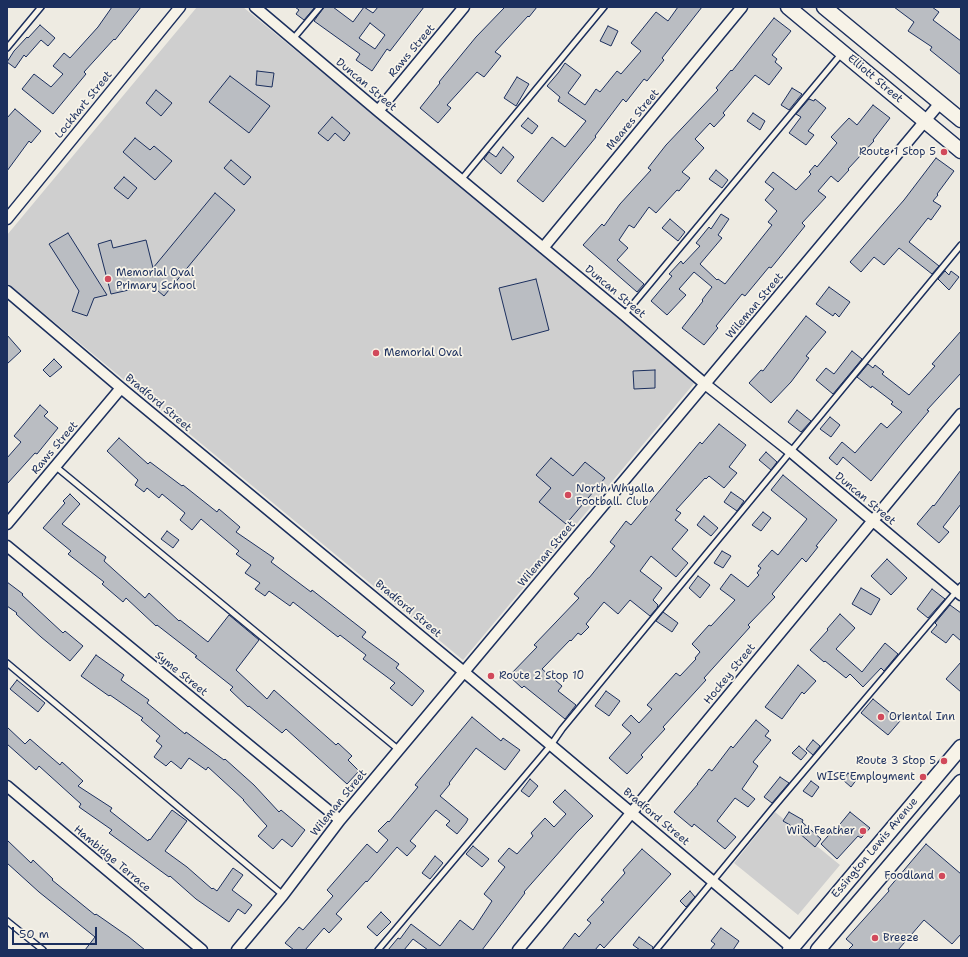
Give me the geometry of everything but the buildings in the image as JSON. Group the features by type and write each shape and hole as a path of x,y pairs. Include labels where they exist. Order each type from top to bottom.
{"street":[{"name":"Lockhart Street","path":"7,219 180,7"},
{"name":"Duncan Street","path":"255,7 705,384 791,452 872,521 960,591"},
{"name":"Raws Street","path":"378,111 464,7"},
{"name":"Meares Street","path":"543,248 742,7"},
{"name":"Elliott Street","path":"788,7 961,151"},
{"name":"Elliott Street","path":"824,7 961,120"},
{"name":"Wileman Street","path":"237,950 283,895 340,820 940,103"},
{"name":"Bradford Street","path":"7,291 121,388 464,672 792,949"},
{"name":"Raws Street","path":"7,524 121,388"},
{"name":"Hockey Street","path":"518,950 961,414"},
{"name":"Syme Street","path":"7,546 340,820"},
{"name":"Essington Lewis Avenue","path":"792,949 961,747"},
{"name":"Essington Lewis Avenue","path":"818,950 961,782"},
{"name":"Hambidge Terrace","path":"7,786 202,950"}],"lane":[{"path":"7,48 41,7"},
{"path":"293,39 320,7"},
{"path":"461,180 604,7"},
{"path":"624,315 843,52"},
{"path":"378,950 551,745 961,245"},
{"path":"55,466 399,750"},
{"path":"656,950 712,880 960,591"},
{"path":"7,663 283,895"},
{"path":"7,921 42,950"}],"shaded area":[{"path":"197,7 243,7 696,381 463,660 7,283 7,235"},
{"path":"775,812 840,865 798,915 734,863"}],"place":[{"name":"Route 1 Stop 5","path":"944,152"},
{"name":"Memorial Oval Primary School","path":"108,279"},
{"name":"Memorial Oval","path":"376,353"},
{"name":"North Whyalla Football. Club","path":"568,495"},
{"name":"Route 2 Stop 10","path":"491,676"},
{"name":"Oriental Inn","path":"881,717"},
{"name":"Route 3 Stop 5","path":"944,761"},
{"name":"WISE Employment","path":"923,777"},
{"name":"Wild Feather","path":"863,831"},
{"name":"Foodland","path":"942,876"},
{"name":"Breeze","path":"875,938"}]}
